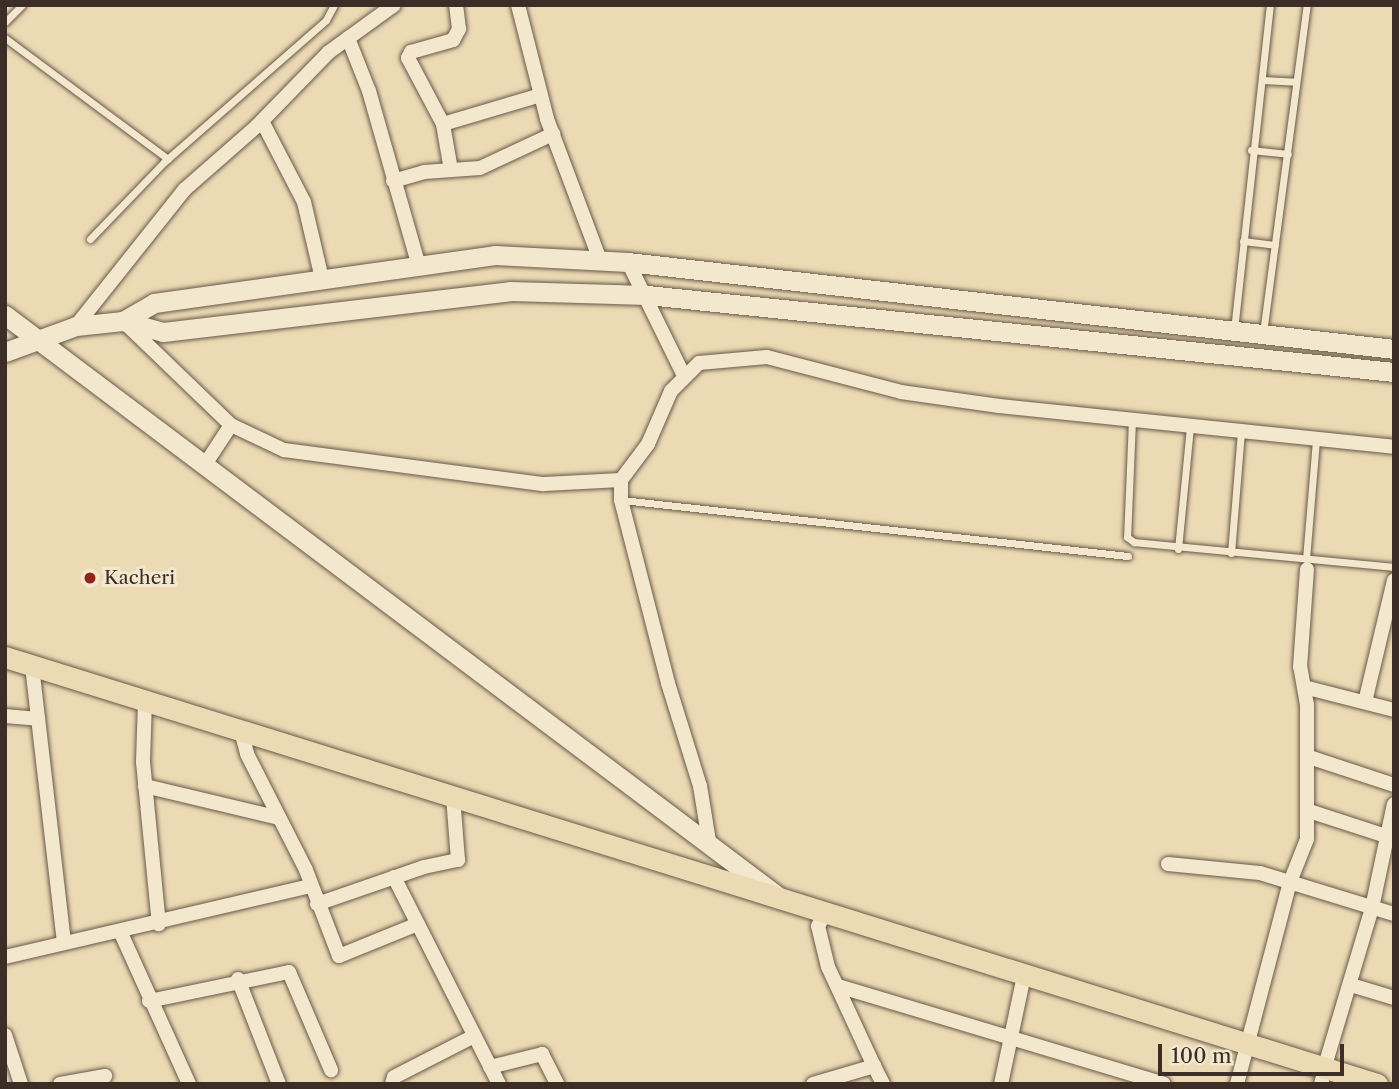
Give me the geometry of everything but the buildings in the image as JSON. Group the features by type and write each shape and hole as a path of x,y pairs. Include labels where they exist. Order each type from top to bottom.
{"main road":[{"path":"5,658 1248,1046 1323,1074 1377,1084"}],"street":[{"path":"76,326 184,190 262,121 348,38 394,5"},
{"path":"451,170 443,124 408,58 411,52 453,40 459,29 456,5"},
{"path":"518,5 553,134 600,260"},
{"path":"348,38 369,91 419,266"},
{"path":"443,124 541,95"},
{"path":"262,121 304,202 322,279"},
{"path":"393,181 451,170 480,168 553,134"},
{"path":"123,321 154,303 495,255 628,262 1394,349"},
{"path":"628,262 647,295 684,376"},
{"path":"5,352 76,326 123,321 163,332 510,290 647,295 1394,372"},
{"path":"1074,339 1080,313"},
{"path":"5,315 206,463 785,901"},
{"path":"123,321 230,425 284,450 544,484 621,480"},
{"path":"1234,355 1235,331"},
{"path":"1268,334 1269,359"},
{"path":"709,841 700,786 668,683 621,500 621,480 648,444 671,391 699,363 767,356 901,392 1132,420 1394,447"},
{"path":"206,463 230,425"},
{"path":"1237,1084 1290,882 1307,839 1309,758 1300,667 1307,564"},
{"path":"1365,702 1394,580"},
{"path":"32,666 64,941"},
{"path":"1304,687 1394,710"},
{"path":"145,701 145,786 159,924"},
{"path":"5,716 38,719"},
{"path":"241,731 247,754 312,886 339,956 418,924"},
{"path":"1309,758 1394,785"},
{"path":"145,786 279,818"},
{"path":"317,904 394,877 458,860 453,797"},
{"path":"1323,1074 1372,908 1390,837 1394,804"},
{"path":"1309,811 1390,837"},
{"path":"1168,864 1260,873 1394,914"},
{"path":"394,877 499,1084"},
{"path":"5,957 64,941 159,924 312,886"},
{"path":"825,914 818,926 828,967 883,1084"},
{"path":"120,931 149,1001 189,1084"},
{"path":"149,1001 238,979 289,972 331,1070"},
{"path":"1001,1084 1008,1036 1024,976"},
{"path":"238,979 279,1084"},
{"path":"1351,985 1394,998"},
{"path":"838,986 1164,1084"},
{"path":"5,1035 21,1084"},
{"path":"392,1084 394,1077 474,1036"},
{"path":"491,1068 542,1054 557,1084"},
{"path":"813,1084 874,1066"},
{"path":"60,1084 105,1076"}],"lane":[{"path":"5,22 22,5"},
{"path":"90,239 168,159 326,20 334,5"},
{"path":"1235,331 1251,150 1270,5"},
{"path":"1268,334 1275,245 1307,5"},
{"path":"5,38 168,159"},
{"path":"1262,80 1296,82"},
{"path":"1251,150 1288,154"},
{"path":"1243,241 1275,245"},
{"path":"1132,420 1127,537 1178,549 1231,553 1307,564 1394,567"},
{"path":"1178,549 1190,426"},
{"path":"1231,553 1241,431"},
{"path":"1307,564 1316,439"},
{"path":"621,500 1128,556"}],"place":[{"name":"Kacheri","path":"90,578"}]}
